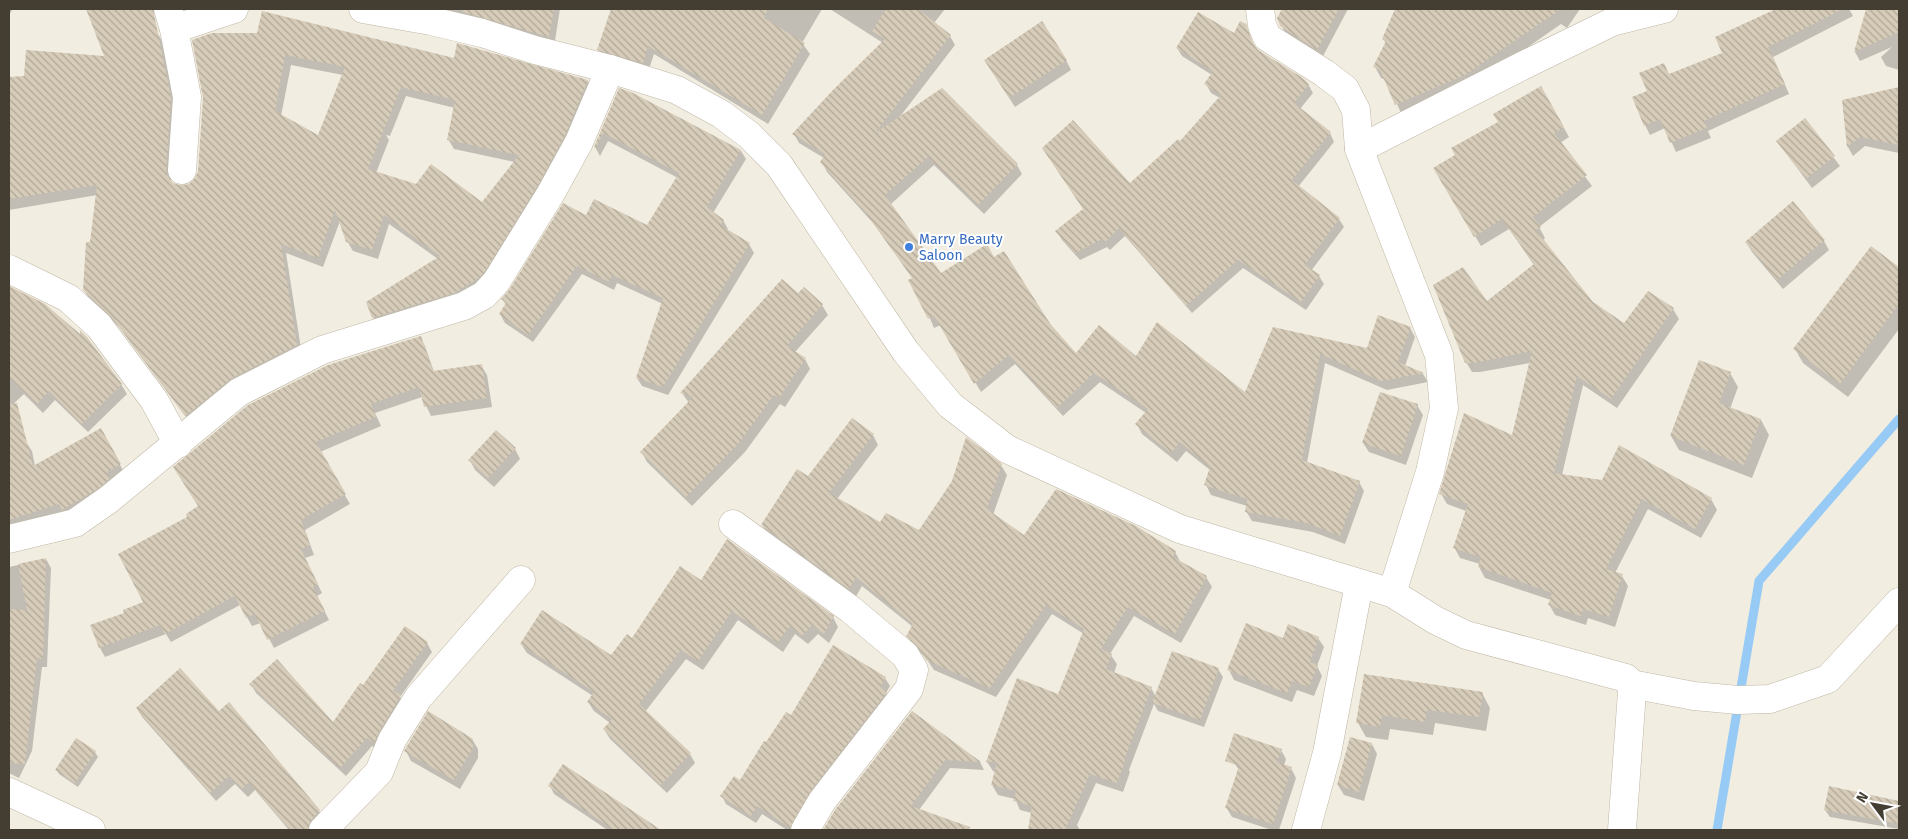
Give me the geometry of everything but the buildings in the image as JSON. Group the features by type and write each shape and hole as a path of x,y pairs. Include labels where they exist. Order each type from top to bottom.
{"street":[{"path":"182,170 187,97 171,19 234,9"},
{"path":"363,9 482,33 610,70 677,90 721,114 749,135 779,165 906,352 950,405 1007,449 1180,529 1392,593 1435,620 1466,635 1626,678 1631,684 1632,692 1622,830"},
{"path":"1260,9 1262,25 1267,37 1324,73 1345,89 1356,110 1359,149 1439,356 1444,408 1430,472 1392,593"},
{"path":"1359,149 1612,22 1664,9"},
{"path":"9,540 75,523 108,500 239,392 322,350 464,306 484,295 496,282 551,193 579,142 610,70"},
{"path":"9,269 68,298 100,326 154,400 178,444"},
{"path":"733,524 850,608 904,655 914,670 909,690 822,801 805,830"},
{"path":"323,830 379,772 392,740 418,698 521,580"},
{"path":"1306,830 1327,753 1359,584"},
{"path":"1631,684 1694,696 1738,700 1770,699 1828,679 1899,602"},
{"path":"9,792 91,830"}],"waterway":[{"path":"1717,830 1759,581 1899,419"}],"place":[{"name":"Marry Beauty Saloon","path":"909,247"}]}
